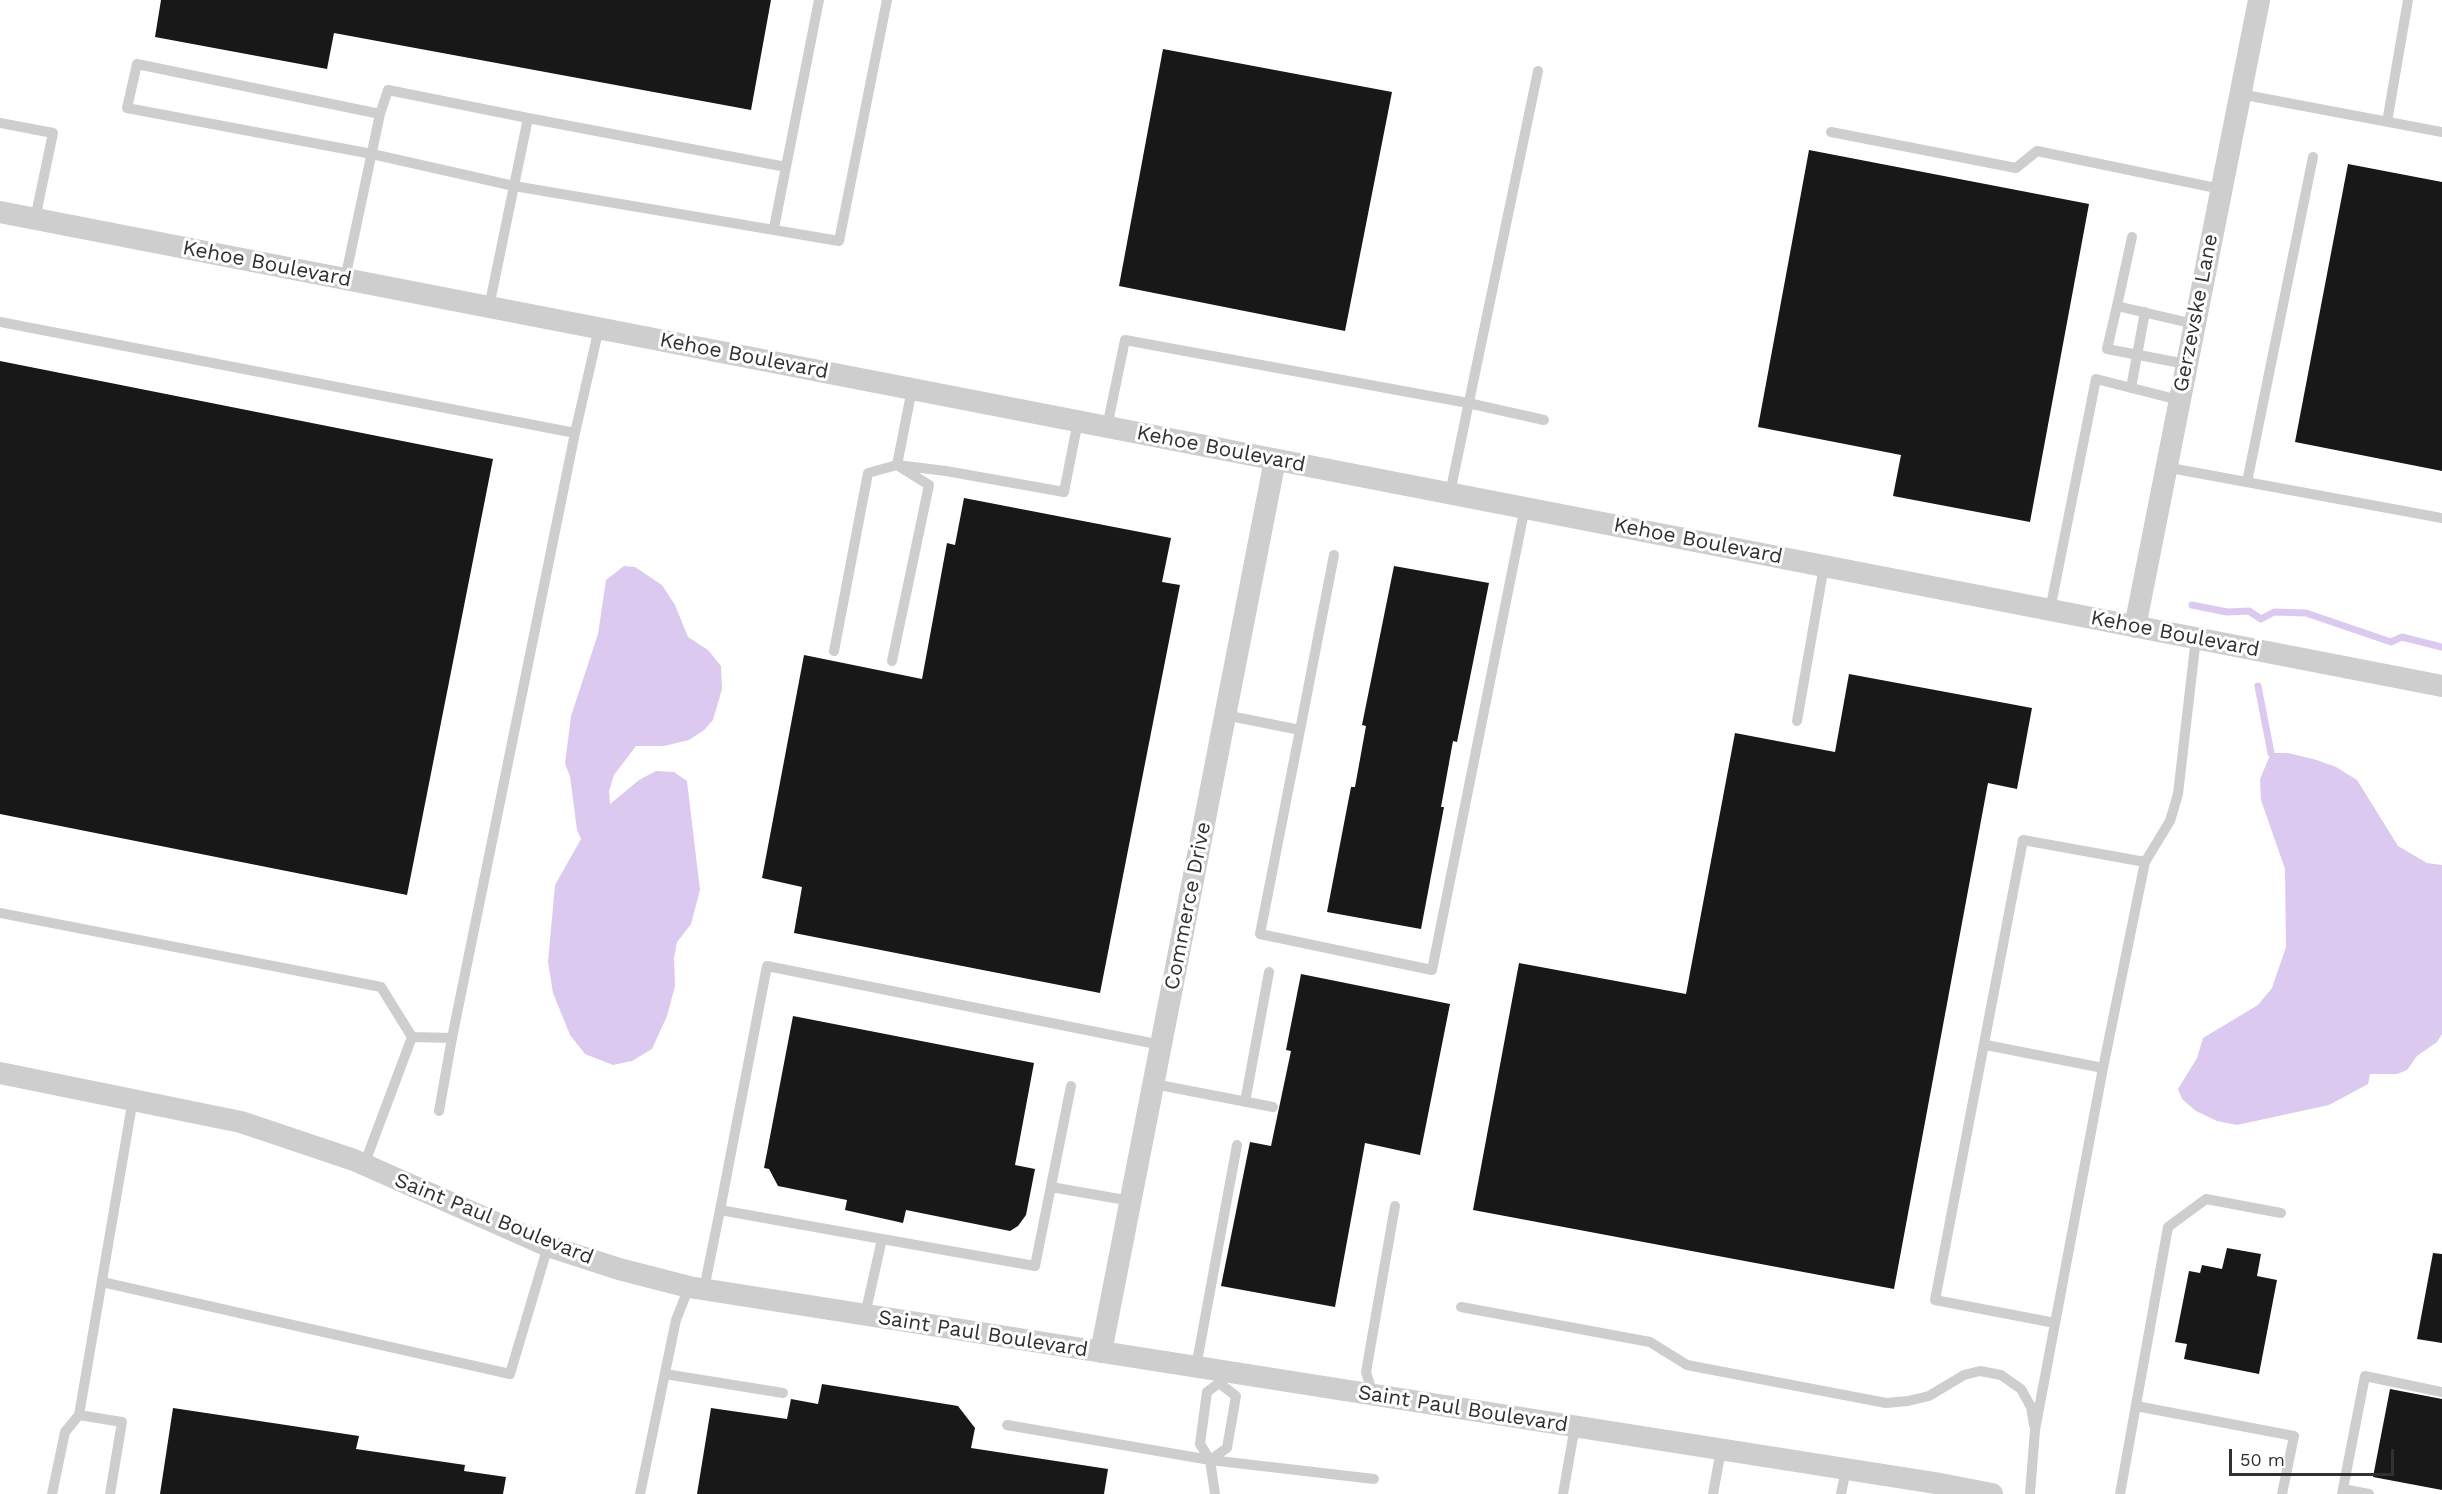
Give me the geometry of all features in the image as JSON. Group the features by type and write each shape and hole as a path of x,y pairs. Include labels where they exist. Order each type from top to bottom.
{"street":[{"name":"Gerzevske Lane","path":"2135,627 2259,0"},
{"name":"Kehoe Boulevard","path":"0,212 2442,686"},
{"name":"Commerce Drive","path":"1101,1352 1275,460"},
{"name":"Saint Paul Boulevard","path":"0,1073 241,1122 298,1140 364,1165 548,1246 619,1269 697,1288 1196,1367 1220,1377 1373,1395 1992,1494"}],"lane":[{"path":"774,228 819,0"},
{"path":"380,114 137,64 127,108 372,154 514,186 774,228 839,241 887,0"},
{"path":"2387,122 2408,0"},
{"path":"1450,493 1538,71"},
{"path":"345,279 380,114 388,90 786,167"},
{"path":"2240,94 2442,132"},
{"path":"489,307 528,118"},
{"path":"0,123 52,133 35,219"},
{"path":"1831,132 2016,168 2037,150 2221,189"},
{"path":"2247,482 2313,157"},
{"path":"2132,237 2107,349 2186,364"},
{"path":"2117,306 2194,324"},
{"path":"2131,388 2145,312"},
{"path":"0,322 575,433"},
{"path":"439,1111 575,433 599,328"},
{"path":"1107,427 1125,340 1468,403 1544,420"},
{"path":"2050,610 2096,379 2179,400"},
{"path":"897,465 912,389"},
{"path":"834,651 868,473 897,465 946,471 1064,492 1078,422"},
{"path":"892,661 930,485 897,465"},
{"path":"2165,467 2442,518"},
{"path":"1334,555 1260,934 1432,970 1525,507"},
{"path":"1797,721 1824,566"},
{"path":"2030,1494 2036,1430 2055,1323 2145,862 2170,820 2178,794 2196,638"},
{"path":"1225,715 1300,730"},
{"path":"2055,1323 1935,1300 2024,840 2145,862"},
{"path":"0,913 381,987 412,1036"},
{"path":"640,1494 676,1320 697,1288 720,1210 767,966 1161,1045"},
{"path":"1245,1102 1269,972"},
{"path":"412,1036 452,1038"},
{"path":"364,1165 412,1036"},
{"path":"1986,1045 2103,1068"},
{"path":"1154,1084 1273,1107"},
{"path":"720,1210 1035,1266 1071,1086"},
{"path":"52,1494 65,1432 79,1414 133,1099"},
{"path":"1196,1367 1237,1145"},
{"path":"1051,1187 1131,1201"},
{"path":"2120,1494 2168,1227 2206,1199 2281,1213"},
{"path":"1373,1395 1366,1372 1395,1206"},
{"path":"865,1315 882,1239"},
{"path":"102,1282 510,1374 548,1246"},
{"path":"1461,1307 1650,1342 1687,1365 1886,1403 1929,1396 1964,1375 1980,1371 2001,1375 2021,1389 2031,1407 2036,1430"},
{"path":"665,1374 783,1393"},
{"path":"1210,1460 1227,1448 1236,1396 1220,1377 1207,1392 1200,1444 1210,1460 1215,1494"},
{"path":"2370,1494 2342,1492 2366,1377 2442,1392"},
{"path":"2136,1406 2294,1436 2282,1494"},
{"path":"79,1414 122,1422 110,1494"},
{"path":"1006,1425 1210,1460 1374,1479"},
{"path":"1563,1494 1575,1426"},
{"path":"1713,1494 1720,1449"},
{"path":"1841,1494 1846,1469"}],"shaded area":[{"path":"624,566 635,567 662,585 675,605 688,637 708,650 721,666 722,689 713,720 704,730 689,740 664,746 636,746 614,775 609,791 610,804 639,780 656,771 674,772 687,781 700,890 691,924 677,942 674,958 675,986 667,1016 652,1049 632,1061 613,1065 585,1054 570,1035 553,993 548,962 555,885 581,839 577,830 570,776 565,764 571,716 598,634 606,580"},
{"path":"2271,753 2288,753 2317,760 2336,767 2357,780 2398,846 2427,863 2442,865 2442,1034 2437,1042 2417,1056 2407,1070 2397,1074 2370,1074 2368,1084 2329,1105 2237,1125 2217,1121 2196,1111 2182,1099 2178,1089 2197,1058 2203,1038 2258,1005 2272,988 2286,947 2285,869 2261,800 2260,779"}],"building":[{"path":"161,0 771,0 751,110 334,33 327,69 155,37"},
{"path":"1163,49 1392,92 1345,331 1119,286"},
{"path":"1809,150 2089,204 2030,522 1893,496 1901,455 1758,427"},
{"path":"2348,164 2442,182 2442,471 2295,442"},
{"path":"0,361 493,459 407,895 0,814"},
{"path":"964,498 1171,538 1162,582 1180,585 1100,993 794,933 802,887 762,878 804,655 922,679 947,543 955,545"},
{"path":"1394,566 1489,583 1457,742 1453,741 1441,807 1444,807 1421,929 1327,912 1351,787 1355,787 1366,726 1362,725"},
{"path":"1849,674 2032,708 2017,789 1988,783 1894,1289 1473,1210 1519,963 1686,994 1735,733 1835,752"},
{"path":"1301,974 1450,1004 1420,1155 1365,1143 1335,1307 1221,1286 1250,1142 1271,1146 1291,1051 1286,1050"},
{"path":"793,1016 1034,1063 1015,1165 1035,1169 1026,1215 1018,1226 1010,1231 906,1210 903,1223 845,1210 847,1200 778,1186 769,1169 764,1168"},
{"path":"2227,1248 2261,1254 2257,1276 2277,1280 2259,1374 2184,1359 2187,1344 2175,1342 2189,1271 2200,1273 2202,1265 2222,1269"},
{"path":"2433,1253 2442,1254 2442,1343 2417,1339"},
{"path":"822,1384 958,1406 975,1428 971,1448 1108,1469 1104,1494 697,1494 711,1408 787,1419 791,1399 818,1404"},
{"path":"2390,1389 2442,1399 2442,1490 2373,1477"},
{"path":"173,1408 359,1436 356,1449 465,1465 464,1471 506,1477 503,1494 160,1494"}],"waterway":[{"path":"2192,605 2227,612 2249,611 2261,619 2274,612 2306,613 2391,642 2402,637 2442,647"},
{"path":"2258,686 2271,753"}]}
